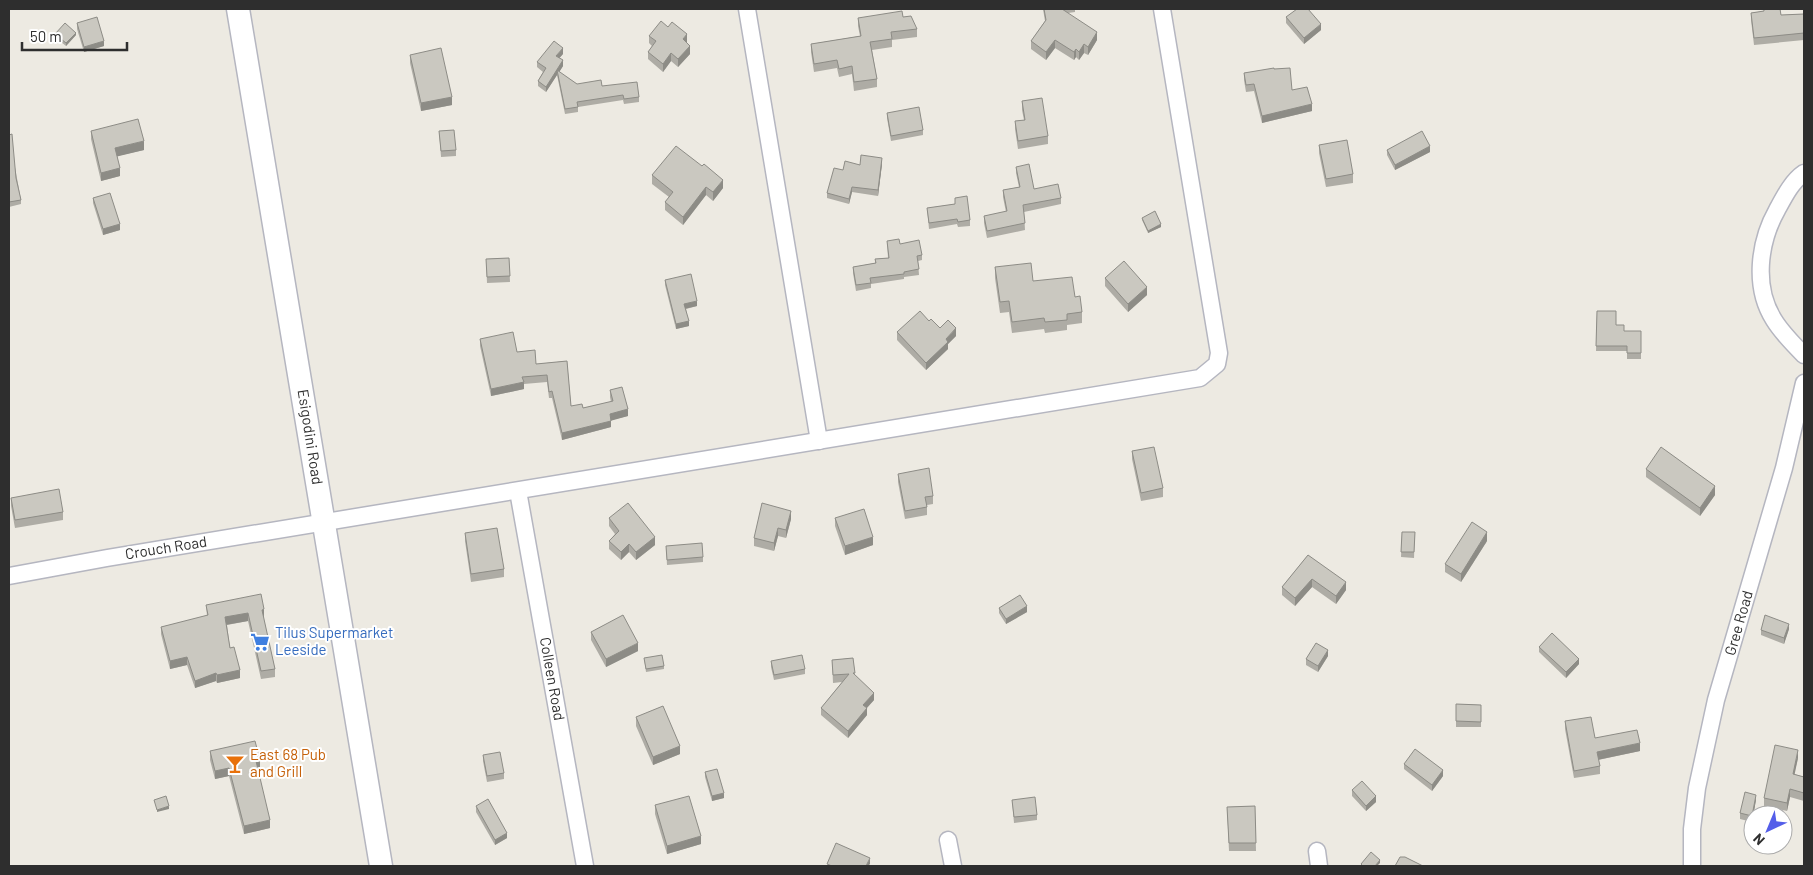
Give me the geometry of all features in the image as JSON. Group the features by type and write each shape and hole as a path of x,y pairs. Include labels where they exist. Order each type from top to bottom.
{"main road":[{"name":"Esigodini Road","path":"238,9 381,866"}],"street":[{"path":"747,9 820,441"},
{"name":"Crouch Road","path":"9,576 107,558 1200,378 1217,364 1219,353 1162,9"},
{"path":"1804,173 1799,176 1784,196 1769,224 1762,252 1761,287 1773,319 1804,355"},
{"name":"Gree Road","path":"1692,866 1692,829 1697,788 1714,709 1784,468 1804,383"},
{"name":"Colleen Road","path":"518,491 586,866"},
{"path":"948,840 953,866"}],"building":[{"path":"1044,9 1062,9 1097,32 1088,47 1084,44 1079,52 1076,49 1074,52 1055,40 1046,52 1031,41 1046,20"},
{"path":"1297,9 1308,9 1321,24 1304,38 1286,17"},
{"path":"1764,9 1780,9 1781,15 1804,14 1804,33 1754,38 1751,13 1764,11"},
{"path":"902,11 903,17 911,16 917,29 891,32 892,39 870,42 877,79 854,82 852,66 839,69 837,60 814,64 811,44 861,36 858,18"},
{"path":"97,17 104,41 84,47 77,23"},
{"path":"661,21 668,27 672,22 687,34 683,39 690,46 678,59 671,53 663,64 648,52 656,41 649,36"},
{"path":"65,23 76,33 66,43 55,34"},
{"path":"554,41 563,48 556,56 563,60 546,87 538,81 546,68 537,62"},
{"path":"441,48 452,97 421,103 410,55"},
{"path":"1274,68 1290,68 1292,90 1307,87 1312,104 1262,116 1254,84 1246,85 1244,73"},
{"path":"557,70 577,84 601,80 602,86 637,82 639,97 624,99 623,95 577,102 578,107 565,109"},
{"path":"1042,98 1048,136 1018,141 1015,121 1025,120 1022,101"},
{"path":"919,107 923,130 891,136 887,113"},
{"path":"138,119 144,141 115,148 120,168 101,173 91,131"},
{"path":"454,130 456,150 441,151 439,131"},
{"path":"1422,131 1430,146 1395,165 1387,150"},
{"path":"12,134 16,178 21,200 9,202 9,135"},
{"path":"1347,140 1353,174 1326,179 1319,145"},
{"path":"676,146 702,166 704,164 723,180 713,192 706,187 683,217 665,202 673,192 652,175"},
{"path":"861,155 882,158 878,190 852,187 849,199 827,193 834,168 843,170 845,161 860,165"},
{"path":"1029,164 1034,189 1058,184 1061,198 1023,205 1025,223 987,231 984,216 1007,211 1003,190 1020,187 1016,167"},
{"path":"110,193 120,224 103,229 93,198"},
{"path":"967,196 970,220 958,222 957,219 929,223 927,208 955,204 955,198"},
{"path":"1155,211 1161,224 1148,231 1142,218"},
{"path":"899,239 900,244 919,240 922,255 917,256 919,269 904,272 904,274 870,278 871,283 856,285 853,267 876,263 875,259 889,258 887,241"},
{"path":"509,258 510,276 487,277 486,259"},
{"path":"1124,261 1147,287 1128,304 1105,278"},
{"path":"1031,263 1033,281 1072,277 1075,297 1080,296 1082,312 1067,314 1067,320 1045,322 1044,318 1012,322 1009,301 1000,302 995,267"},
{"path":"691,274 697,301 684,304 689,321 676,324 665,280"},
{"path":"920,311 929,321 931,319 940,328 948,320 956,328 946,339 948,342 926,363 897,332"},
{"path":"1597,311 1616,311 1616,325 1624,325 1624,331 1641,331 1641,353 1627,353 1627,346 1596,346"},
{"path":"513,332 517,352 535,350 536,364 567,361 571,406 582,404 583,408 613,401 610,390 622,387 628,409 610,414 611,421 562,433 552,391 549,392 547,375 522,377 524,382 491,389 480,339"},
{"path":"1154,447 1163,488 1141,493 1132,451"},
{"path":"1661,447 1715,486 1700,508 1646,469"},
{"path":"929,468 933,496 925,497 927,507 905,511 898,474"},
{"path":"59,489 63,512 15,520 11,498"},
{"path":"628,503 655,537 636,552 629,544 621,552 609,541 619,531 609,518"},
{"path":"762,503 791,511 786,530 778,528 774,543 754,538"},
{"path":"864,509 873,537 845,546 835,518"},
{"path":"1472,522 1487,532 1461,574 1445,564"},
{"path":"497,528 504,569 471,574 465,533"},
{"path":"1402,532 1415,532 1414,552 1401,552"},
{"path":"702,543 703,557 667,560 666,546"},
{"path":"1308,555 1346,582 1336,596 1312,579 1295,598 1282,587"},
{"path":"261,594 264,609 262,610 275,669 261,671 248,613 225,617 230,648 234,647 240,670 217,675 216,673 195,681 187,657 170,661 161,627 208,615 206,605"},
{"path":"1020,595 1027,606 1006,619 999,608"},
{"path":"623,615 638,643 606,659 591,632"},
{"path":"1765,615 1789,624 1784,638 1761,630"},
{"path":"1552,633 1579,659 1566,672 1539,647"},
{"path":"1316,643 1328,650 1318,666 1306,659"},
{"path":"662,655 664,666 646,669 644,658"},
{"path":"802,655 805,669 774,675 771,661"},
{"path":"853,658 855,673 853,673 874,693 863,705 867,708 848,731 821,708 849,674 833,675 832,660"},
{"path":"1456,704 1481,705 1481,722 1456,721"},
{"path":"663,706 680,746 653,757 636,717"},
{"path":"1591,717 1595,738 1637,730 1640,743 1597,752 1600,766 1574,771 1565,721"},
{"path":"255,741 260,760 256,761 270,820 244,826 229,768 215,771 210,751"},
{"path":"1775,745 1798,750 1793,774 1804,777 1804,793 1790,789 1787,803 1764,798"},
{"path":"1415,749 1443,770 1432,785 1404,764"},
{"path":"500,752 504,773 487,776 483,755"},
{"path":"717,769 724,793 712,796 705,772"},
{"path":"1362,781 1376,796 1366,806 1352,790"},
{"path":"1745,792 1756,795 1754,805 1743,805 1743,814 1740,813"},
{"path":"166,796 169,806 157,810 154,800"},
{"path":"689,796 701,836 667,846 655,805"},
{"path":"1035,797 1037,815 1014,817 1012,800"},
{"path":"488,799 507,833 495,840 476,806"},
{"path":"1255,806 1256,843 1229,843 1227,807"},
{"path":"836,843 870,858 866,866 832,866 827,864"},
{"path":"1371,852 1380,860 1375,866 1363,866 1361,864"},
{"path":"1400,857 1405,857 1423,866 1395,866"}],"place":[{"name":"Tilus Supermarket Leeside","path":"260,642"},
{"name":"East 68 Pub and Grill","path":"235,764"}]}
